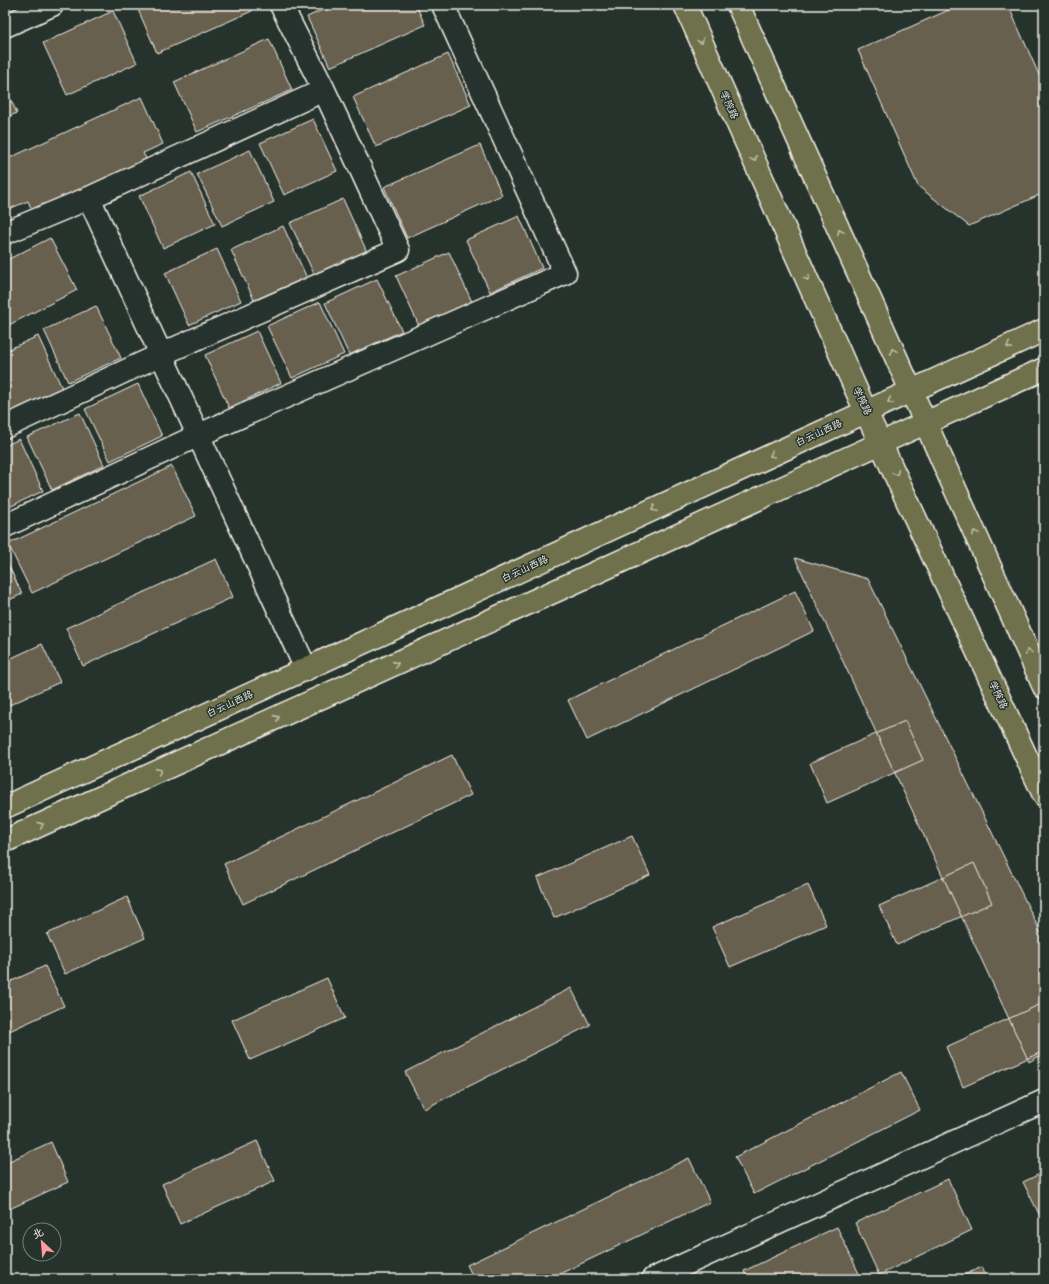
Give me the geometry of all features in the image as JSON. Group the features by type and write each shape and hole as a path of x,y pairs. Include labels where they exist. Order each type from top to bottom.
{"main road":[{"name":"学院路","path":"685,5 866,412 882,443 1044,794"},
{"path":"738,5 1044,688"},
{"name":"白云山西路","path":"5,807 1044,330"},
{"path":"5,841 1044,369"}],"street":[{"path":"6,23 52,5"},
{"path":"5,426 162,354 398,250 324,90 281,5"},
{"path":"5,526 199,435 565,272 443,5"},
{"path":"5,233 90,198 324,90"},
{"path":"90,198 306,670"},
{"path":"653,1279 1044,1101"}],"building":[{"path":"136,5 250,5 252,11 157,53"},
{"path":"333,5 416,5 425,25 330,67 307,17"},
{"path":"960,5 1008,5 1044,86 1044,193 969,226 918,186 858,50"},
{"path":"113,11 137,63 67,95 43,43"},
{"path":"269,39 292,90 197,132 174,82"},
{"path":"448,54 471,105 376,147 353,97"},
{"path":"5,88 17,113 5,118"},
{"path":"142,97 163,144 143,153 148,162 34,215 28,201 9,209 5,199 5,160"},
{"path":"313,119 337,171 284,195 260,143"},
{"path":"480,145 502,195 407,238 384,187"},
{"path":"250,150 274,202 222,226 197,174"},
{"path":"191,172 215,224 163,248 139,196"},
{"path":"343,199 367,252 315,276 290,223"},
{"path":"519,216 542,268 490,292 466,240"},
{"path":"283,226 307,278 255,302 231,250"},
{"path":"50,238 77,290 5,327 5,261"},
{"path":"217,249 241,301 189,325 165,273"},
{"path":"449,252 473,304 420,328 396,276"},
{"path":"377,279 402,331 349,355 325,303"},
{"path":"320,302 344,354 292,378 267,326"},
{"path":"96,306 121,358 68,382 44,330"},
{"path":"257,331 281,383 229,408 205,355"},
{"path":"38,336 62,388 10,412 5,402 5,351"},
{"path":"138,384 162,436 110,461 85,409"},
{"path":"80,413 104,465 52,490 27,437"},
{"path":"19,439 43,491 5,509 5,446"},
{"path":"172,466 196,516 32,593 8,544"},
{"path":"5,558 22,594 5,602"},
{"path":"795,558 868,579 1044,939 1044,1053 1029,1062"},
{"path":"216,559 233,597 83,666 66,628"},
{"path":"795,591 814,631 587,740 568,700"},
{"path":"42,644 60,682 5,707 5,661"},
{"path":"905,721 923,760 827,803 810,763"},
{"path":"452,755 471,795 243,904 224,864"},
{"path":"632,836 650,875 554,918 537,878"},
{"path":"974,863 992,903 897,945 879,906"},
{"path":"808,885 826,925 730,967 712,927"},
{"path":"127,897 145,938 65,974 47,934"},
{"path":"45,966 64,1006 5,1033 5,984"},
{"path":"327,978 345,1018 250,1060 232,1020"},
{"path":"571,988 590,1025 424,1109 405,1072"},
{"path":"1041,1004 1044,1012 1044,1051 963,1087 946,1047"},
{"path":"901,1072 920,1110 754,1194 735,1157"},
{"path":"257,1141 275,1181 180,1224 162,1184"},
{"path":"51,1142 68,1182 5,1211 5,1163"},
{"path":"689,1158 710,1202 549,1279 474,1279 467,1265"},
{"path":"1044,1172 1044,1219 1042,1220 1023,1182"},
{"path":"948,1179 972,1230 879,1275 855,1223"},
{"path":"837,1227 861,1278 747,1279 744,1271"},
{"path":"982,1267 987,1279 955,1279"}]}
